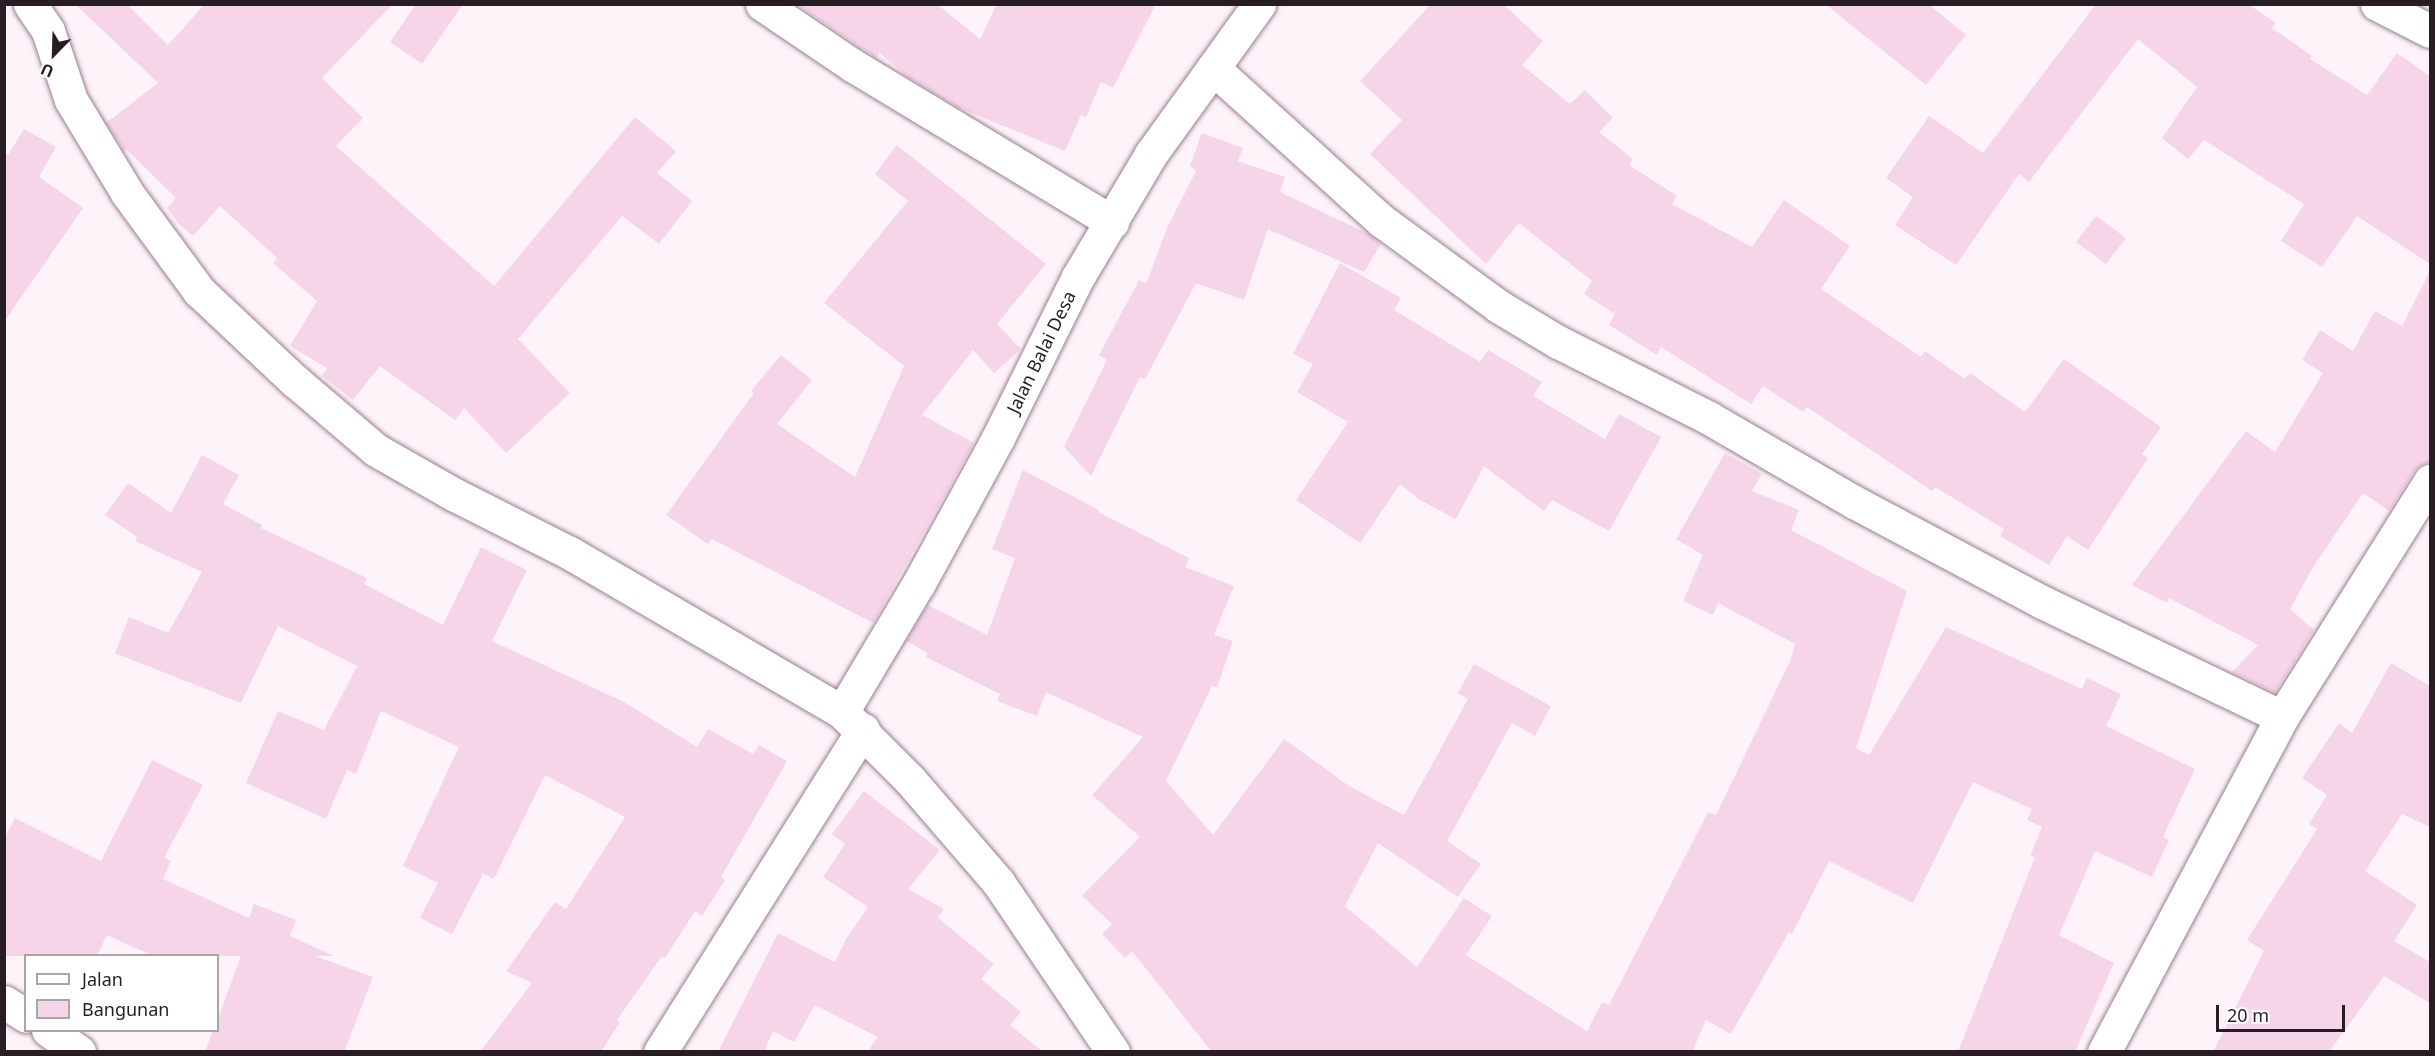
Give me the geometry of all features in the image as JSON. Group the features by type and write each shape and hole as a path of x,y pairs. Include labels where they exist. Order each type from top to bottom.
{"street":[{"path":"30,4 48,31 71,100 127,193 199,291 295,381 376,450 454,495 570,554 853,721 998,882 1113,1052"},
{"path":"762,4 852,65 1112,222"},
{"name":"Jalan Balai Desa","path":"660,1052 853,721 1078,278 1151,154 1259,4"},
{"path":"2377,4 2430,31"},
{"path":"1213,68 1382,221 1498,306 1558,342 1709,418 1854,502 2042,602 2282,717"},
{"path":"2104,1052 2282,717 2430,481"},
{"path":"4,1002 24,1015"},
{"path":"51,1032 79,1052"}],"building":[{"path":"75,4 127,4 168,45 205,4 393,4 322,78 363,118 336,146 494,286 635,117 676,151 657,173 692,201 659,244 622,216 518,339 570,393 506,453 464,408 455,420 380,366 353,400 322,376 327,368 290,346 317,301 273,263 277,258 220,206 193,236 179,224 167,208 176,198 126,149 124,151 106,123 158,83"},
{"path":"416,4 463,4 422,64 390,42"},
{"path":"796,4 937,4 980,39 997,4 1156,4 1113,88 1101,82 1086,117 1081,115 1065,151 959,108 909,78 880,53 876,58"},
{"path":"1431,4 1503,4 1543,41 1522,65 1570,104 1585,90 1613,118 1599,132 1633,159 1629,165 1677,196 1672,204 1752,247 1784,200 1850,246 1821,289 1921,357 1925,351 1965,379 1970,373 2025,412 2064,359 2161,427 2142,454 2148,458 2088,550 2067,536 2049,565 2000,536 2004,529 1935,487 1932,491 1807,407 1803,412 1763,386 1751,404 1661,347 1657,355 1609,325 1615,314 1584,294 1592,281 1519,223 1486,264 1370,154 1402,120 1360,81"},
{"path":"1825,4 1928,4 1966,35 1926,85"},
{"path":"2096,4 2248,4 2276,23 2272,28 2312,56 2310,59 2367,95 2397,53 2430,76 2430,264 2357,216 2322,267 2281,241 2304,204 2204,140 2188,159 2162,138 2197,87 2138,39 2029,182 2019,174 1956,265 1895,225 1913,197 1886,178 1929,116 1983,153"},
{"path":"24,129 56,147 39,177 83,208 4,322 4,153 8,155"},
{"path":"1202,133 1243,148 1238,161 1285,177 1280,192 1369,234 1381,244 1364,272 1268,229 1244,300 1196,283 1145,379 1140,377 1091,476 1064,447 1107,360 1099,355 1139,280 1146,284 1168,226 1196,171 1190,166"},
{"path":"897,145 1046,264 997,324 1021,349 994,373 973,350 922,415 974,443 873,623 712,539 708,544 666,515 754,393 751,391 781,355 812,380 777,424 855,477 904,366 824,303 908,201 875,174"},
{"path":"2096,216 2126,238 2106,264 2076,242"},
{"path":"1340,263 1401,298 1394,310 1480,362 1488,350 1542,382 1533,396 1605,439 1619,414 1661,437 1609,531 1552,500 1544,511 1484,466 1456,519 1420,500 1400,484 1360,543 1296,500 1348,422 1297,392 1313,364 1293,354"},
{"path":"2430,271 2430,462 2422,464 2414,471 2389,511 2363,493 2312,569 2290,609 2314,630 2275,693 2232,672 2258,645 2169,598 2167,603 2132,585 2246,431 2275,452 2323,373 2302,360 2320,330 2353,351 2375,311 2402,326"},
{"path":"1725,453 1762,474 1752,491 1799,510 1791,530 1907,591 1856,748 1869,755 1946,627 2082,689 2087,678 2121,694 2106,726 2195,769 2163,837 2169,840 2152,877 2095,851 2059,935 2114,963 2075,1052 1958,1052 2035,857 2030,856 2042,827 2027,820 2032,809 1973,782 1913,903 1829,861 1792,934 1789,932 1731,1034 1706,1020 1692,1052 1212,1052 1132,951 1125,958 1102,934 1112,924 1082,896 1140,837 1092,795 1143,737 1046,692 1037,716 997,701 1000,694 926,657 928,653 906,641 928,605 987,635 1015,558 992,549 1023,470 1099,510 1098,512 1189,558 1185,567 1234,586 1214,635 1233,641 1217,687 1212,686 1166,781 1213,835 1284,739 1349,786 1404,815 1468,699 1458,693 1474,664 1551,706 1535,736 1512,723 1447,841 1481,864 1458,897 1378,843 1345,906 1417,967 1464,898 1492,916 1466,955 1587,1031 1602,1002 1609,1005 1708,812 1716,815 1791,659 1795,644 1718,603 1713,615 1683,601 1703,555 1676,539"},
{"path":"202,455 239,475 223,504 262,525 261,528 367,578 364,584 443,625 481,547 527,570 492,641 624,702 697,747 708,729 753,754 759,745 787,761 721,877 725,880 702,916 695,911 665,958 662,956 617,1020 620,1022 601,1052 480,1052 532,983 506,971 555,902 566,909 625,817 545,775 494,879 483,874 452,934 420,918 438,883 403,866 459,747 381,711 356,774 347,770 326,819 246,783 278,711 324,730 357,666 278,626 241,703 115,653 129,617 168,633 202,572 135,541 137,537 105,515 128,483 171,513"},
{"path":"2391,663 2430,686 2430,827 2402,814 2365,871 2417,905 2394,941 2430,962 2430,1003 2384,976 2329,1052 2213,1052 2264,951 2247,940 2317,829 2309,824 2327,795 2302,778 2339,723 2352,733"},
{"path":"152,760 203,785 164,858 171,861 163,879 249,918 254,904 296,920 290,936 334,956 315,956 373,977 344,1052 205,1052 212,1032 219,1032 219,1015 241,956 149,954 107,935 98,954 4,956 4,839 15,818 101,861"},
{"path":"864,791 940,850 908,889 944,909 938,918 994,964 981,979 1021,1012 1010,1025 1043,1052 867,1052 878,1037 815,1005 794,1042 773,1031 764,1052 718,1052 778,933 835,962 846,939 868,907 823,877 845,844 832,834"}]}
